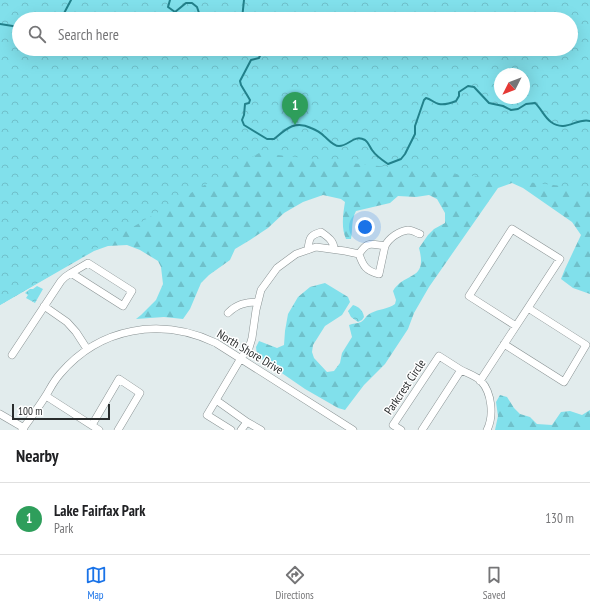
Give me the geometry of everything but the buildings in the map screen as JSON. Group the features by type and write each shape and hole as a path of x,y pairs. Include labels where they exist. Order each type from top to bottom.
{"street":[{"path":"487,430 491,410 489,396 480,381 560,259 512,229 468,296 516,326"},
{"path":"359,254 365,268 379,274 388,239 408,230 420,234"},
{"path":"308,250 309,240 314,234 321,232 330,239 334,245 334,249"},
{"path":"359,254 365,246 371,244 385,246"},
{"path":"231,430 207,415 241,358 249,348 261,290 277,268 296,254 316,247 359,254"},
{"path":"12,355 60,281 71,273 88,263 132,291 123,306 71,273"},
{"path":"228,313 233,307 241,303 258,302"},
{"path":"44,306 67,322 76,332 87,349"},
{"path":"504,344 564,382 586,345 528,308"},
{"name":"North Shore Drive","path":"23,429 60,373 87,349 121,333 141,329 163,328 184,331 216,342 353,430"},
{"name":"Parkcrest Circle","path":"401,430 393,424 439,356 480,381"},
{"path":"422,430 461,370"},
{"path":"92,425 119,379 140,393 118,430"},
{"path":"46,396 99,430"},
{"path":"216,400 261,430"},
{"path":"0,414 23,429"},
{"path":"241,430 247,422"}],"green space":[{"path":"0,0 12,12 12,56 578,56 578,12 590,0 590,294 573,288 561,279 581,235 572,222 523,188 512,183 498,188 429,287 414,313 408,329 385,364 364,385 345,410 338,408 305,389 257,356 256,347 259,341 277,348 284,345 288,314 298,297 310,287 325,283 348,297 350,302 342,315 325,326 313,345 312,352 314,358 327,372 334,371 340,363 342,353 352,337 349,325 361,322 369,314 395,304 396,300 393,291 403,281 418,271 421,259 419,248 434,229 445,223 445,213 437,199 429,195 416,197 398,196 390,203 356,211 354,215 351,239 346,239 343,230 345,202 341,199 323,195 303,202 284,213 268,228 235,249 230,260 209,275 201,283 190,309 183,319 164,317 136,319 156,300 163,284 161,267 158,261 140,250 127,245 108,246 94,251 0,305"},
{"path":"0,0 590,0 590,189 259,153 0,305"},
{"path":"37,286 43,289 35,303 26,298 28,295 25,293"},
{"path":"353,305 363,312 364,317 358,322 351,317 348,311"},
{"path":"500,395 507,397 520,414 530,417 537,424 552,425 561,412 570,411 582,415 590,410 590,430 495,430 498,416 496,402"}],"waterway":[{"path":"65,12 71,0"},
{"path":"170,0 168,7 175,12"},
{"path":"243,12 244,0"},
{"path":"175,12 186,3 192,3 197,7 199,12"},
{"path":"0,24 12,26"},
{"path":"260,56 259,58 251,60 240,81 250,100 249,103 245,104 242,120 244,125 267,139 274,139 295,125 305,126 315,130 337,146 346,144 358,138 365,140 375,154 388,164 401,159 405,154 415,134 415,126 426,98 439,104 450,103 456,101 459,96 459,92 468,86 474,87 489,103 503,106 511,110 518,109 526,104 535,103 544,115 556,125 562,126 585,120 590,121"}],"place":[{"name":"Lake Fairfax Park","path":"295,125"}]}
